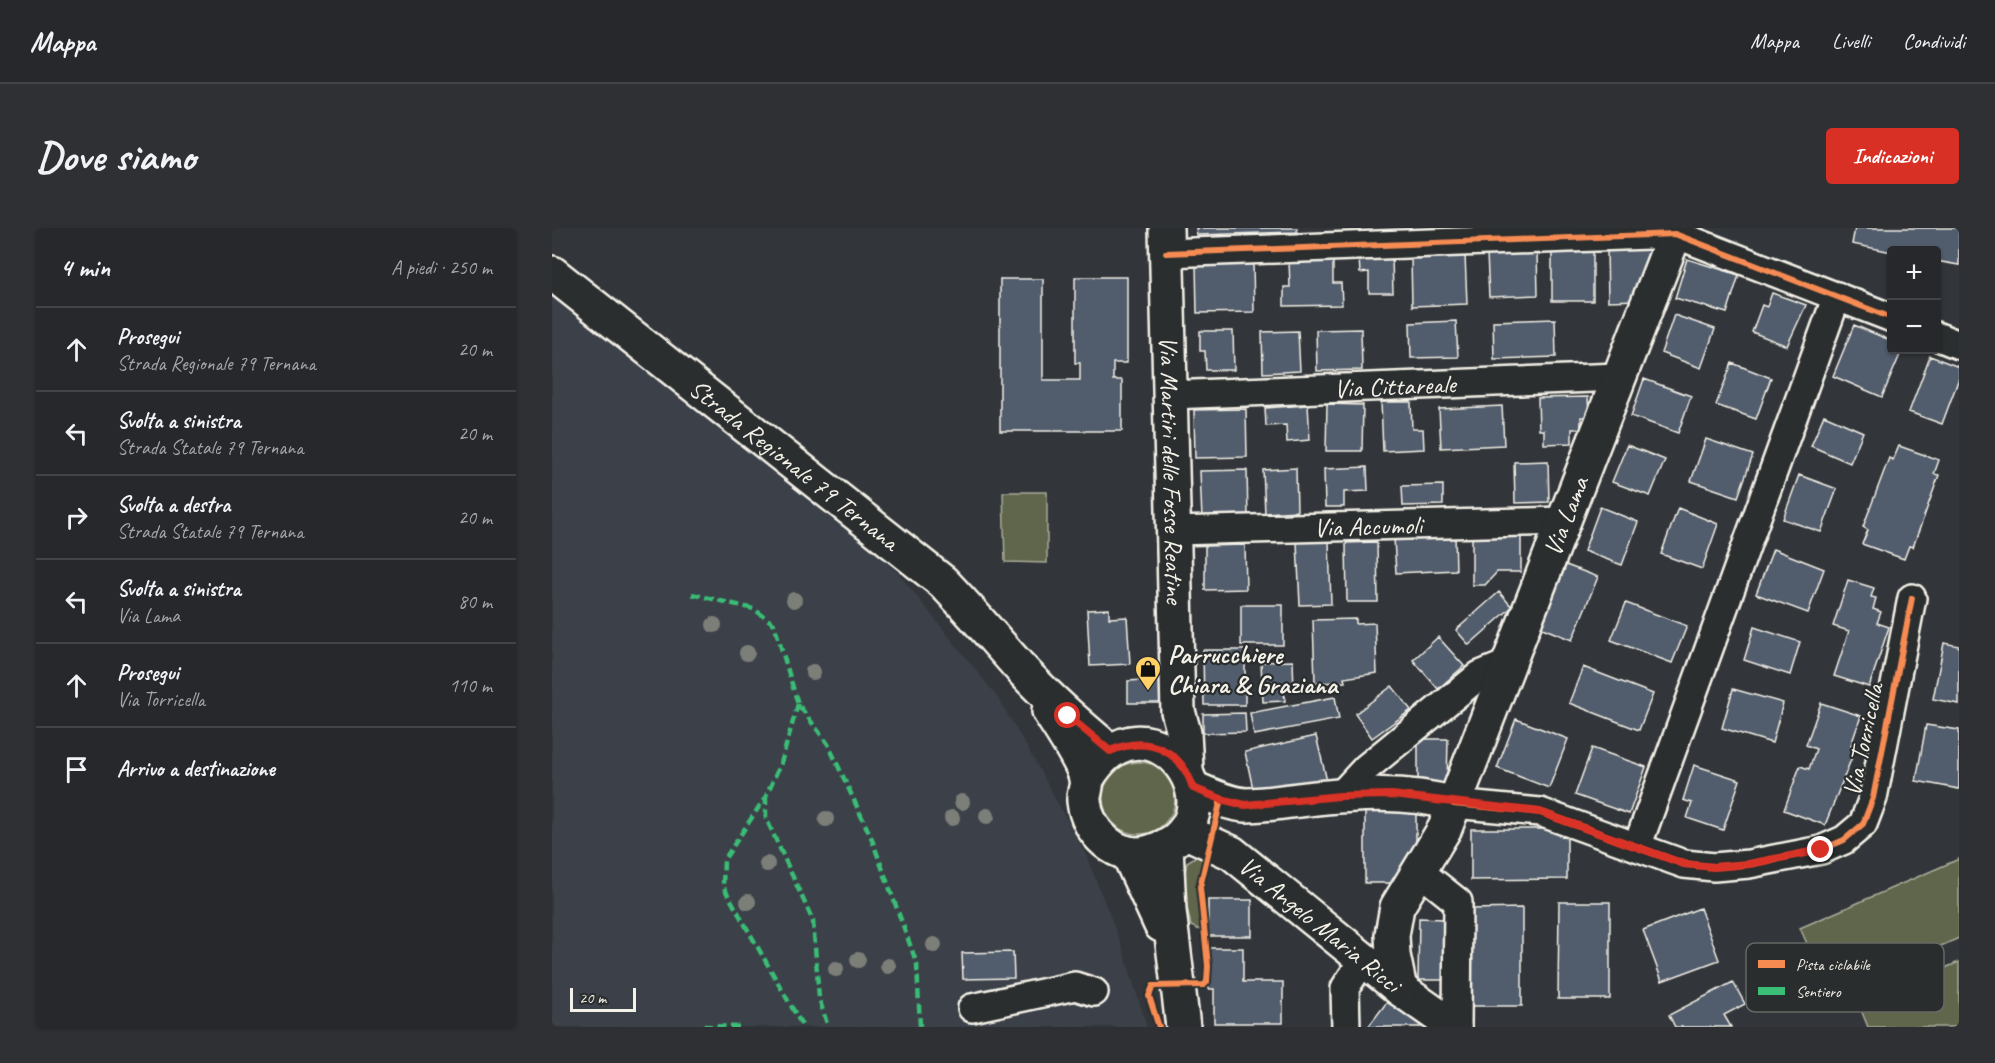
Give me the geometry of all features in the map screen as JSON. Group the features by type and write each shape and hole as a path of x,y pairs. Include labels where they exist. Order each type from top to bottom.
{"main road":[{"name":"Via Lama","path":"1400,989 1392,935 1397,907 1445,828 1676,231"},
{"name":"Via Martiri delle Fosse Reatine","path":"1166,241 1178,711 1184,733 1190,779"},
{"name":"Strada Regionale 79 Ternana","path":"552,273 943,582 1068,716 1110,751"},
{"name":"Strada Regionale 79 Ternana","path":"1024,671 1066,738 1087,779"},
{"name":"Via Martiri delle Fosse Reatine","path":"1161,748 1178,711"},
{"path":"1190,779 1191,818 1175,839 1148,853 1128,853 1110,846 1096,834 1086,817 1083,798 1087,779 1096,763 1110,751 1135,743 1161,748 1175,756 1190,779 1245,805 1340,796 1421,797 1454,804"},
{"path":"1227,849 1224,831 1228,814 1237,803"},
{"path":"1175,839 1166,883 1183,1027"},
{"name":"Via Angelo Maria Ricci","path":"1175,839 1227,849 1259,873 1352,952 1400,989 1456,1027"},
{"path":"1128,853 1157,911 1174,963"},
{"path":"1352,952 1359,939 1373,930 1397,907"}],"street":[{"path":"1166,241 1676,231 1887,316"},
{"path":"1637,847 1837,297"},
{"name":"Via Cittareale","path":"1170,395 1619,377"},
{"name":"Via Accumoli","path":"1173,531 1563,521"},
{"name":"Via Torricella","path":"1454,804 1540,812 1684,864 1714,867 1749,864 1821,850 1844,840 1863,824 1873,798 1912,598"},
{"path":"1340,796 1366,768 1479,675 1507,664"},
{"path":"1419,871 1458,902 1456,1027"},
{"path":"1346,1027 1345,988 1352,952"},
{"path":"972,1008 1075,986 1094,992"}],"shaded area":[{"path":"552,297 788,474 899,574 996,695 1031,754 1086,855 1122,946 1147,1027 552,1027"}],"green space":[{"path":"1003,492 1047,492 1047,563 1005,562"},
{"path":"1146,762 1165,772 1173,784 1175,798 1173,812 1165,824 1153,832 1132,834 1113,824 1105,812 1103,791 1113,772 1125,764"},
{"path":"1205,856 1197,886 1200,930 1191,926 1183,887 1187,862 1195,857"},
{"path":"1959,859 1959,938 1944,945 1807,943 1800,928"},
{"path":"1959,962 1959,1027 1868,1027 1862,1012 1944,1012 1944,968"}],"building":[{"path":"1196,228 1297,228 1297,232 1197,235"},
{"path":"1855,228 1959,228 1959,265 1941,262 1941,246 1887,246 1887,251 1852,244"},
{"path":"1655,248 1637,300 1608,301 1607,250"},
{"path":"1593,251 1593,301 1552,301 1552,252"},
{"path":"1537,252 1538,295 1489,297 1487,254"},
{"path":"1465,255 1467,304 1412,306 1411,257"},
{"path":"1392,257 1393,293 1369,293 1369,272 1360,273 1359,258"},
{"path":"1687,259 1739,275 1727,313 1675,298"},
{"path":"1333,260 1333,283 1341,283 1342,305 1284,306 1284,287 1290,287 1289,261"},
{"path":"1253,263 1254,312 1197,313 1196,264"},
{"path":"1075,277 1127,277 1127,363 1113,363 1113,380 1122,380 1122,431 1000,431 1000,279 1043,279 1043,380 1080,380 1080,363 1075,363"},
{"path":"1772,293 1806,305 1787,346 1752,332 1762,305 1767,307"},
{"path":"1674,315 1715,329 1701,368 1661,353"},
{"path":"1555,319 1556,357 1494,359 1493,321"},
{"path":"1456,321 1458,357 1411,358 1410,323"},
{"path":"1854,325 1887,339 1887,354 1900,354 1882,397 1833,376"},
{"path":"1361,329 1362,370 1317,371 1316,330"},
{"path":"1200,331 1233,331 1234,370 1206,370 1205,351 1200,351"},
{"path":"1298,331 1300,371 1263,373 1262,332"},
{"path":"1930,356 1959,367 1959,378 1942,424 1909,412"},
{"path":"1732,363 1771,378 1756,419 1716,405"},
{"path":"1644,379 1691,396 1678,433 1631,416"},
{"path":"1588,397 1589,417 1581,417 1581,429 1572,429 1572,443 1544,444 1544,430 1539,430 1538,398"},
{"path":"1381,402 1411,402 1412,429 1423,429 1424,449 1383,451"},
{"path":"1327,404 1363,405 1362,451 1326,451"},
{"path":"1308,405 1310,440 1287,442 1286,425 1266,426 1265,408"},
{"path":"1502,406 1504,445 1441,448 1439,409"},
{"path":"1246,409 1247,457 1195,458 1194,410"},
{"path":"1824,415 1863,432 1850,463 1811,446"},
{"path":"1706,439 1753,455 1738,497 1691,481"},
{"path":"1627,445 1665,460 1650,496 1612,482"},
{"path":"1899,446 1939,460 1934,474 1939,475 1913,547 1909,546 1904,559 1862,544 1868,530 1863,527 1889,458 1893,460"},
{"path":"1548,461 1549,502 1515,503 1514,462"},
{"path":"1367,467 1368,491 1344,492 1344,507 1325,507 1324,469"},
{"path":"1296,468 1297,511 1265,513 1263,470"},
{"path":"1247,470 1248,518 1202,519 1200,471"},
{"path":"1799,475 1837,489 1821,532 1783,519"},
{"path":"1443,485 1443,505 1403,506 1402,486"},
{"path":"1600,507 1638,522 1622,565 1584,551"},
{"path":"1678,508 1718,524 1702,569 1661,554"},
{"path":"1521,531 1521,572 1497,572 1485,585 1472,585 1472,532"},
{"path":"1455,536 1456,570 1396,573 1394,538"},
{"path":"1329,541 1331,604 1300,605 1297,542"},
{"path":"1377,542 1378,602 1347,602 1346,543"},
{"path":"1245,545 1246,589 1205,590 1205,546"},
{"path":"1773,549 1824,569 1808,613 1756,594"},
{"path":"1566,565 1598,577 1572,640 1540,627"},
{"path":"1848,580 1874,588 1871,597 1876,598 1873,609 1881,612 1877,623 1889,627 1869,687 1834,676 1849,631 1833,626"},
{"path":"1499,592 1512,607 1469,645 1456,630"},
{"path":"1626,603 1687,626 1672,663 1611,640"},
{"path":"1241,605 1283,605 1283,645 1241,645"},
{"path":"1109,609 1109,618 1127,617 1130,664 1090,666 1087,610"},
{"path":"1356,619 1356,624 1375,623 1377,673 1344,678 1345,682 1315,683 1313,620"},
{"path":"1754,627 1800,642 1790,675 1744,660"},
{"path":"1438,637 1464,666 1438,689 1413,660"},
{"path":"1944,643 1959,646 1959,704 1933,699"},
{"path":"1203,650 1245,650 1245,705 1204,705"},
{"name":"Parrucchiere Chiara & Graziana","path":"1144,661 1167,661 1168,703 1128,703 1128,681 1144,680"},
{"path":"1293,661 1294,690 1284,690 1285,701 1263,702 1261,662"},
{"path":"1583,667 1653,694 1639,730 1569,703"},
{"path":"1392,686 1411,710 1372,738 1355,714"},
{"path":"1733,689 1783,703 1772,743 1722,728"},
{"path":"1335,697 1339,719 1254,735 1250,713"},
{"path":"1821,703 1861,716 1851,745 1856,747 1825,825 1784,810 1800,766 1809,769 1816,749 1806,745"},
{"path":"1245,713 1246,732 1203,733 1203,714"},
{"path":"1516,719 1568,739 1549,788 1497,768"},
{"path":"1926,725 1959,730 1959,789 1916,781"},
{"path":"1316,736 1327,781 1255,798 1245,752"},
{"path":"1418,739 1448,739 1447,784 1418,784"},
{"path":"1592,748 1646,767 1629,814 1575,795"},
{"path":"1694,765 1740,780 1723,830 1687,818 1692,803 1683,800"},
{"path":"1365,811 1416,811 1416,843 1393,883 1365,883"},
{"path":"1471,829 1567,829 1567,879 1471,880"},
{"path":"1208,900 1252,900 1252,936 1208,936"},
{"path":"1559,902 1610,902 1610,999 1558,999"},
{"path":"1522,908 1522,1006 1472,1006 1471,909"},
{"path":"1700,908 1719,960 1662,981 1643,930"},
{"path":"1419,918 1443,919 1443,950 1450,951 1445,980 1418,980"},
{"path":"1209,948 1243,948 1243,982 1283,982 1283,1023 1214,1023 1214,989 1209,989"},
{"path":"1013,952 1014,978 963,979 962,953"},
{"path":"1733,982 1745,1004 1724,1015 1731,1027 1675,1027 1669,1015"},
{"path":"1390,998 1428,1027 1368,1027"}],"marked path":[{"path":"692,594 754,609 774,624 798,704 828,744 871,837 917,964 920,1027"},
{"path":"798,704 781,763 766,796 724,860 723,886 803,1027"},
{"path":"766,796 766,818 813,921 819,998 828,1027"},
{"path":"703,1026 742,1027"}],"cycle path":[{"path":"1166,253 1675,234 1887,316"},
{"path":"1454,804 1540,812 1684,864 1714,867 1749,864 1821,850 1844,840 1863,824 1873,798 1912,598"},
{"path":"1159,1027 1149,996 1153,986 1204,985 1207,982 1208,966 1200,887 1221,799"}],"place":[{"name":"Parrucchiere Chiara & Graziana","path":"1148,692"}],"route":[{"path":"1068,716 1110,751 1135,743 1161,748 1175,756 1186,769 1193,788 1245,805 1340,796 1392,795 1421,797 1454,804 1540,812 1684,864 1714,867 1749,864 1821,850"}]}
